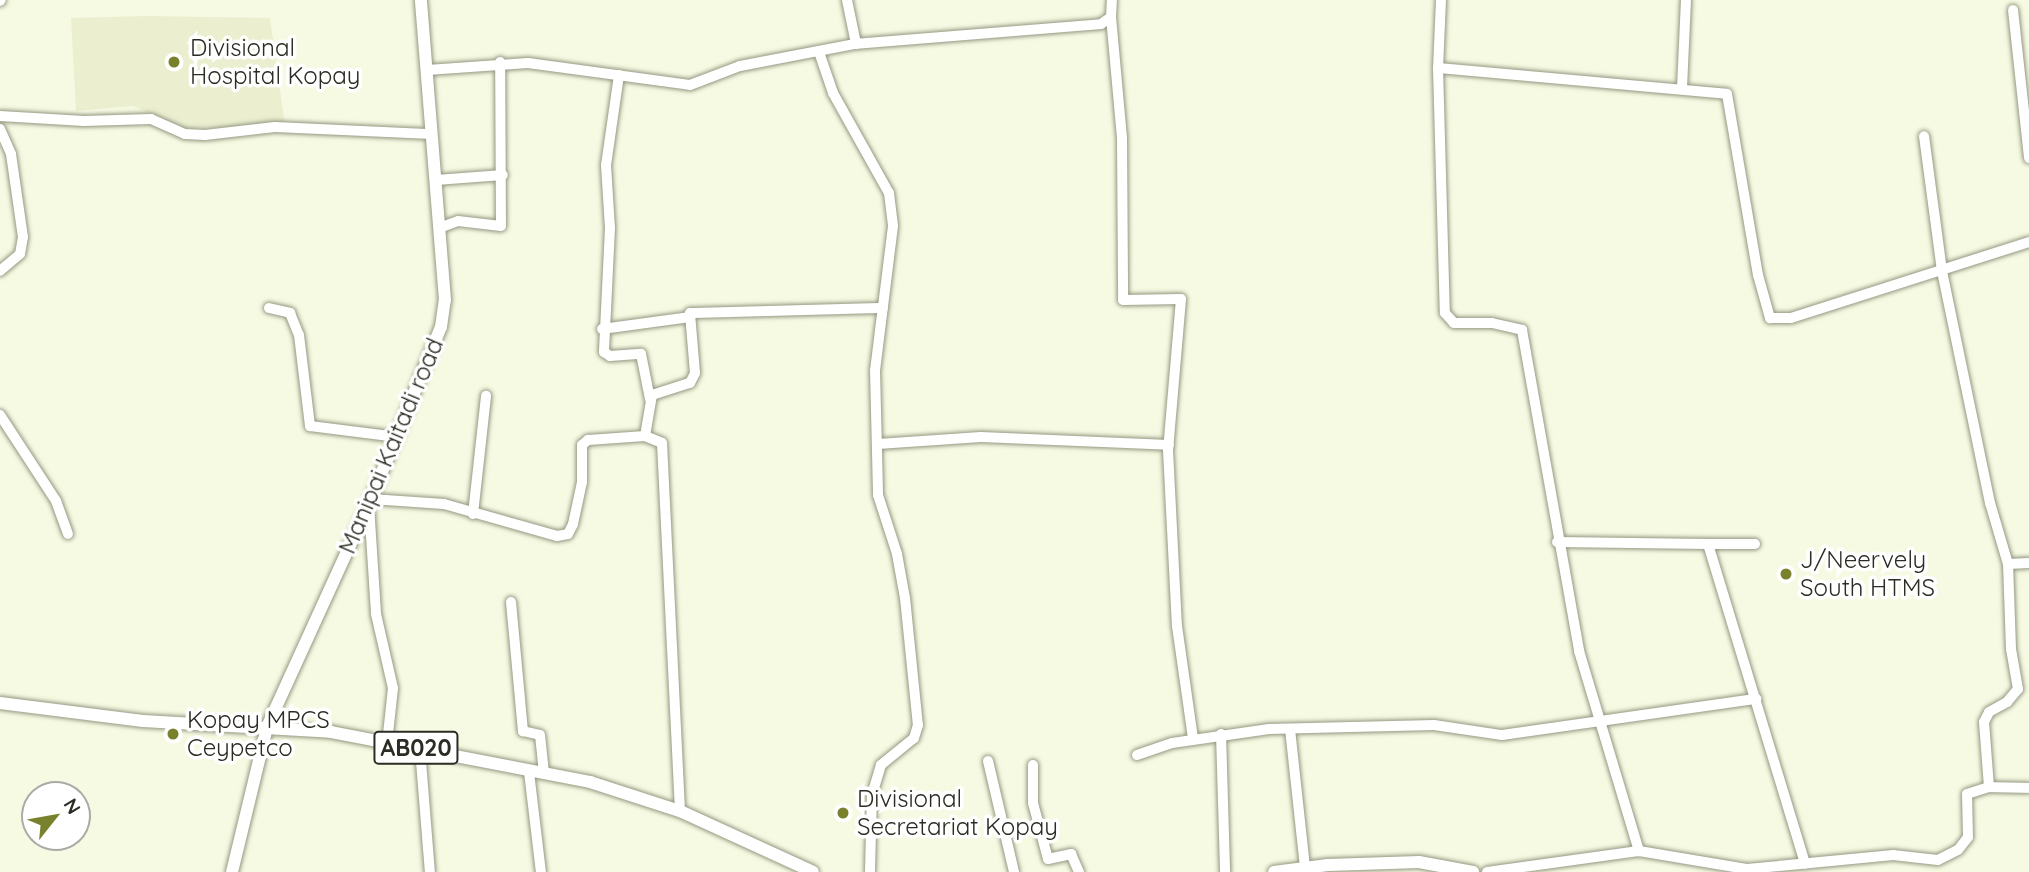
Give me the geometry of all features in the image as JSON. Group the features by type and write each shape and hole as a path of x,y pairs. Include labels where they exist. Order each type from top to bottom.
{"main road":[{"name":"Manipai Kaitadi road","path":"232,872 267,727 370,502 441,327 444,300 421,0"},
{"name":"AB020","path":"0,703 143,721 267,727 387,743 590,782 680,811 813,872"},
{"path":"1274,872 1305,867 1361,868 1419,862 1473,872"}],"street":[{"path":"847,0 856,44"},
{"path":"1112,0 1111,17 1122,138 1123,300 1181,299 1169,445 1177,626 1193,739"},
{"path":"1441,0 1438,68 1446,313 1454,323 1504,324 1522,330 1557,542 1579,651 1639,851"},
{"path":"1682,88 1686,0"},
{"path":"2013,10 2029,158"},
{"path":"427,70 500,62 690,85 740,66 856,44 1101,24 1111,17"},
{"path":"818,52 833,93 889,193 893,226 875,370 877,495 904,587 918,725 914,738 881,765 872,794 870,872"},
{"path":"439,229 458,221 501,226 503,175 500,62"},
{"path":"1438,68 1727,94 1758,275 1770,318 1791,318 2029,242"},
{"path":"618,75 606,165 609,261 602,329 604,352 610,356 641,354 650,399 645,436"},
{"path":"0,116 151,119 195,135 275,127 432,134"},
{"path":"0,129 11,154 23,237 20,254 0,271"},
{"path":"1924,136 1942,271 1990,503 2008,564 2011,649 2018,689 2007,702 1989,712 1984,722 1989,787"},
{"path":"436,180 503,175"},
{"path":"650,399 657,390 690,383 695,373 690,313 883,308"},
{"path":"269,309 290,313 299,335 310,426 397,437"},
{"path":"602,329 691,317"},
{"path":"473,514 484,442 485,396"},
{"path":"0,415 56,500 68,534"},
{"path":"387,743 393,688 376,614 370,502 444,504 557,536 568,534 582,482 582,445 588,440 645,436 665,449 680,811"},
{"path":"878,444 981,437 1169,445"},
{"path":"1557,542 1755,544"},
{"path":"1708,544 1805,864"},
{"path":"2008,564 2029,563"},
{"path":"511,601 523,731 540,735 544,774"},
{"path":"1137,755 1221,734 1434,725 1502,735 1602,724 1756,699"},
{"path":"1290,729 1305,867"},
{"path":"1221,734 1226,872"},
{"path":"420,749 430,872"},
{"path":"988,761 1014,872"},
{"path":"1033,765 1034,803 1048,859 1071,854 1079,872"},
{"path":"529,772 541,872"},
{"path":"1487,872 1639,851 1746,869 1893,855 1938,860 1958,850 1968,837 1967,794 1989,787 2029,788"}],"shaded area":[{"name":"Divisional Hospital Kopay","path":"71,18 270,18 285,126 184,128 133,106 76,111"}],"place":[{"name":"Divisional Hospital Kopay","path":"174,62"},
{"name":"J/Neervely South HTMS","path":"1786,574"},
{"name":"Kopay MPCS Ceypetco","path":"173,734"},
{"name":"Divisional Secretariat Kopay","path":"843,813"}]}
